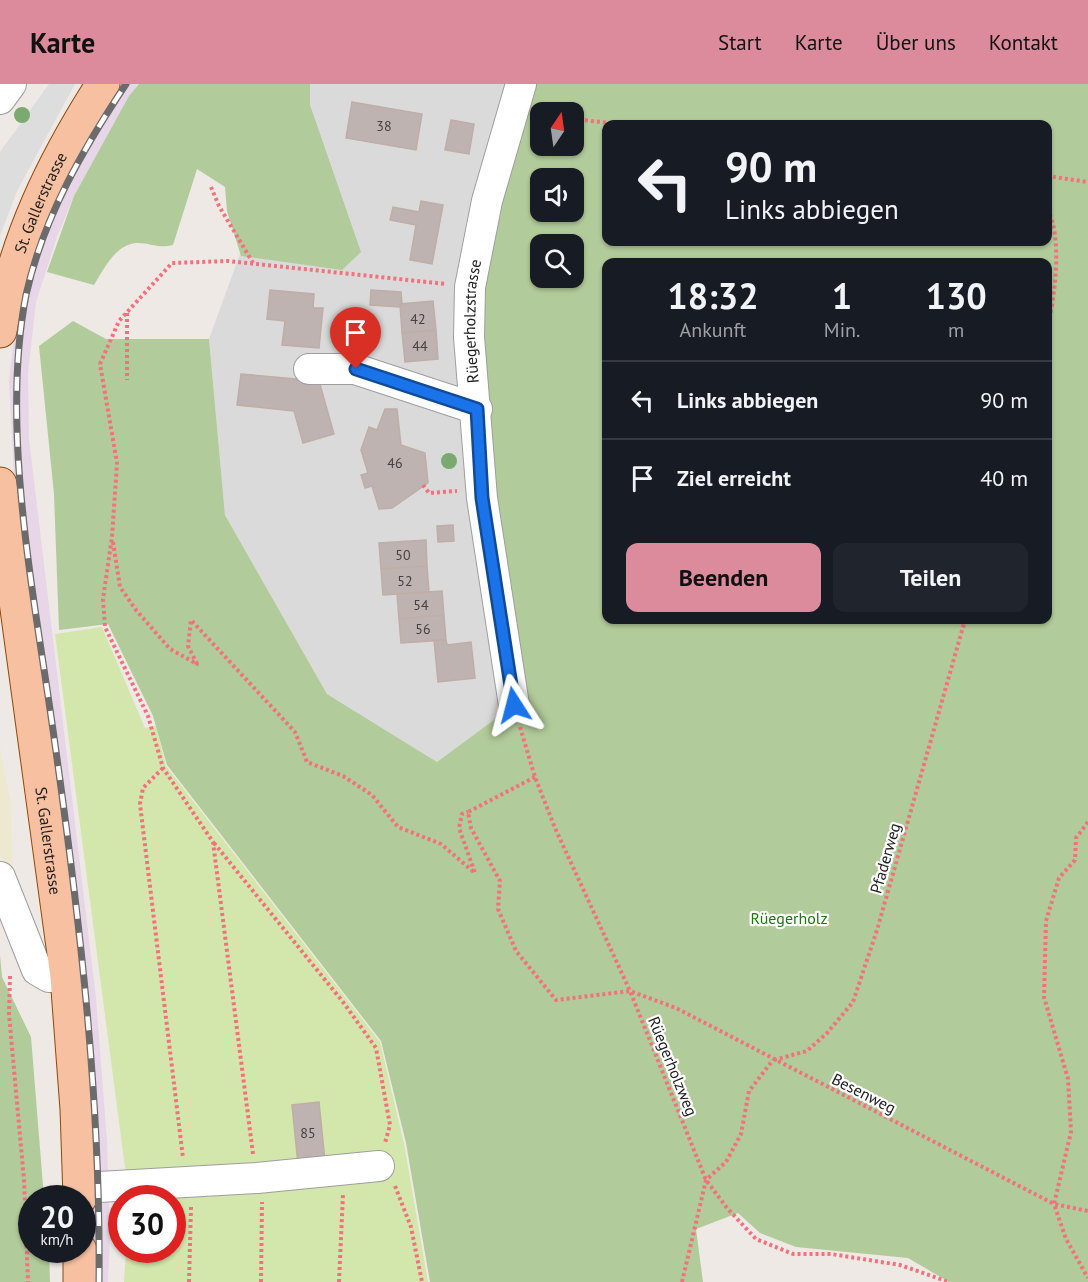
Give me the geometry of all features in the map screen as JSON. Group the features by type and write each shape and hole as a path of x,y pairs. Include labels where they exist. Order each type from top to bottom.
{"main road":[{"name":"St. Gallerstrasse","path":"0,331 9,285 29,221 46,184 103,84"},
{"name":"St. Gallerstrasse","path":"0,484 67,976 80,1185"},
{"path":"80,1263 80,1282"}],"street":[{"path":"0,99 11,84"},
{"name":"Rüegerholzstrasse","path":"514,705 482,489 477,409 469,337 470,287 487,201 521,84"},
{"path":"309,369 356,369 477,409"},
{"path":"0,877 37,970 49,977 67,976"},
{"path":"96,1191 379,1166"}],"path":[{"path":"584,120 602,122"},
{"path":"1052,177 1088,182"},
{"path":"212,188 219,206 253,263"},
{"path":"1052,232 1057,256 1052,311"},
{"path":"422,1282 411,1227 396,1187 379,1166 390,1125 375,1048 343,1002 213,842 163,768 148,716 105,627 103,600 112,537 117,463 100,364 119,321 172,263 228,261 253,263 470,287"},
{"path":"127,313 127,380"},
{"path":"423,485 429,493 482,489"},
{"path":"112,537 120,586 136,610 170,649 197,664 188,646 191,620 295,732 307,762 343,776 372,795 398,827 441,844 475,873 459,828 462,814 535,777"},
{"name":"Pfaderweg","path":"773,1060 807,1051 828,1032 853,1002 877,930 964,624"},
{"name":"Rüegerholzweg","path":"514,705 535,777 630,992 706,1180 756,1239 793,1254 831,1254 900,1265 949,1282"},
{"path":"163,768 143,788 140,804 192,1213 189,1282"},
{"path":"468,812 471,828 500,881 498,909 516,951 556,1000 630,992"},
{"path":"1088,822 1076,838 1075,860 1059,878 1046,921 1044,997 1068,1079 1071,1132 1054,1204 1066,1239 1088,1278"},
{"path":"213,842 257,1178 263,1208 261,1282"},
{"path":"10,971 9,1014 24,1180 28,1282"},
{"name":"Besenweg","path":"630,992 676,1008 1054,1204 1088,1212"},
{"path":"681,1282 706,1180 726,1162 741,1134 749,1091 773,1060"},
{"path":"339,1282 344,1169"}],"shaded area":[{"path":"49,84 75,84 17,191 0,236 0,152"},
{"path":"119,84 138,84 74,196 57,237 36,302 28,373 29,439 96,998 107,1141 108,1282 91,1282 91,1263 96,1263 96,1185 91,1185 15,492 9,380 19,293 44,221"},
{"path":"302,84 521,84 514,705 437,762 327,694 225,515 209,339"},
{"path":"0,746 11,804 12,878 0,854"}],"green space":[{"path":"139,84 310,84 310,105 361,252 342,270 241,256 227,211 225,187 197,169 173,245 136,243 122,248 106,265 94,285 47,272 74,196 129,96"},
{"name":"Rüegerholz","path":"521,84 1088,84 1088,1282 949,1282 908,1258 796,1247 760,1233 738,1213 696,1229 703,1282 430,1282 406,1143 381,1041 167,765 153,716 108,624 59,630 54,494 39,346 73,321 106,339 209,339 225,515 327,694 437,762 514,705 469,337"},
{"path":"102,627 145,728 156,726 166,766 380,1042 404,1144 428,1282 124,1282 125,1263 186,1263 186,1185 127,1185 55,634"},
{"path":"0,955 2,977 31,1037 43,1185 18,1185 18,1263 49,1263 50,1282 0,1282"}],"building":[{"path":"352,102 422,114 416,150 346,138"},
{"path":"451,120 474,124 469,154 445,150"},
{"path":"421,201 443,205 432,264 410,260 416,225 390,220 393,207 419,212"},
{"path":"270,290 314,294 313,308 323,308 319,348 282,345 285,321 267,319"},
{"path":"371,290 401,292 402,304 400,307 370,305"},
{"path":"433,301 436,330 402,333 400,304"},
{"path":"436,330 438,359 405,362 402,333"},
{"path":"241,374 319,381 334,434 303,443 294,411 237,405"},
{"path":"385,409 397,409 401,445 425,453 428,483 392,508 379,509 372,486 365,488 361,475 368,473 361,450 369,427 377,430"},
{"path":"453,525 454,541 438,542 437,526"},
{"path":"426,540 427,566 381,569 379,543"},
{"path":"427,566 429,592 383,595 381,569"},
{"path":"442,591 444,615 399,619 397,594"},
{"path":"444,615 446,640 401,643 399,619"},
{"path":"434,640 446,640 447,645 471,642 475,678 438,682"},
{"path":"319,1102 325,1161 298,1164 292,1105"}],"railway":[{"path":"99,1282 96,1143 80,936 29,568 18,456 17,400 19,347 26,295 33,266 66,185 126,84"}],"route":[{"path":"356,369 477,409 482,498 514,705"}]}
